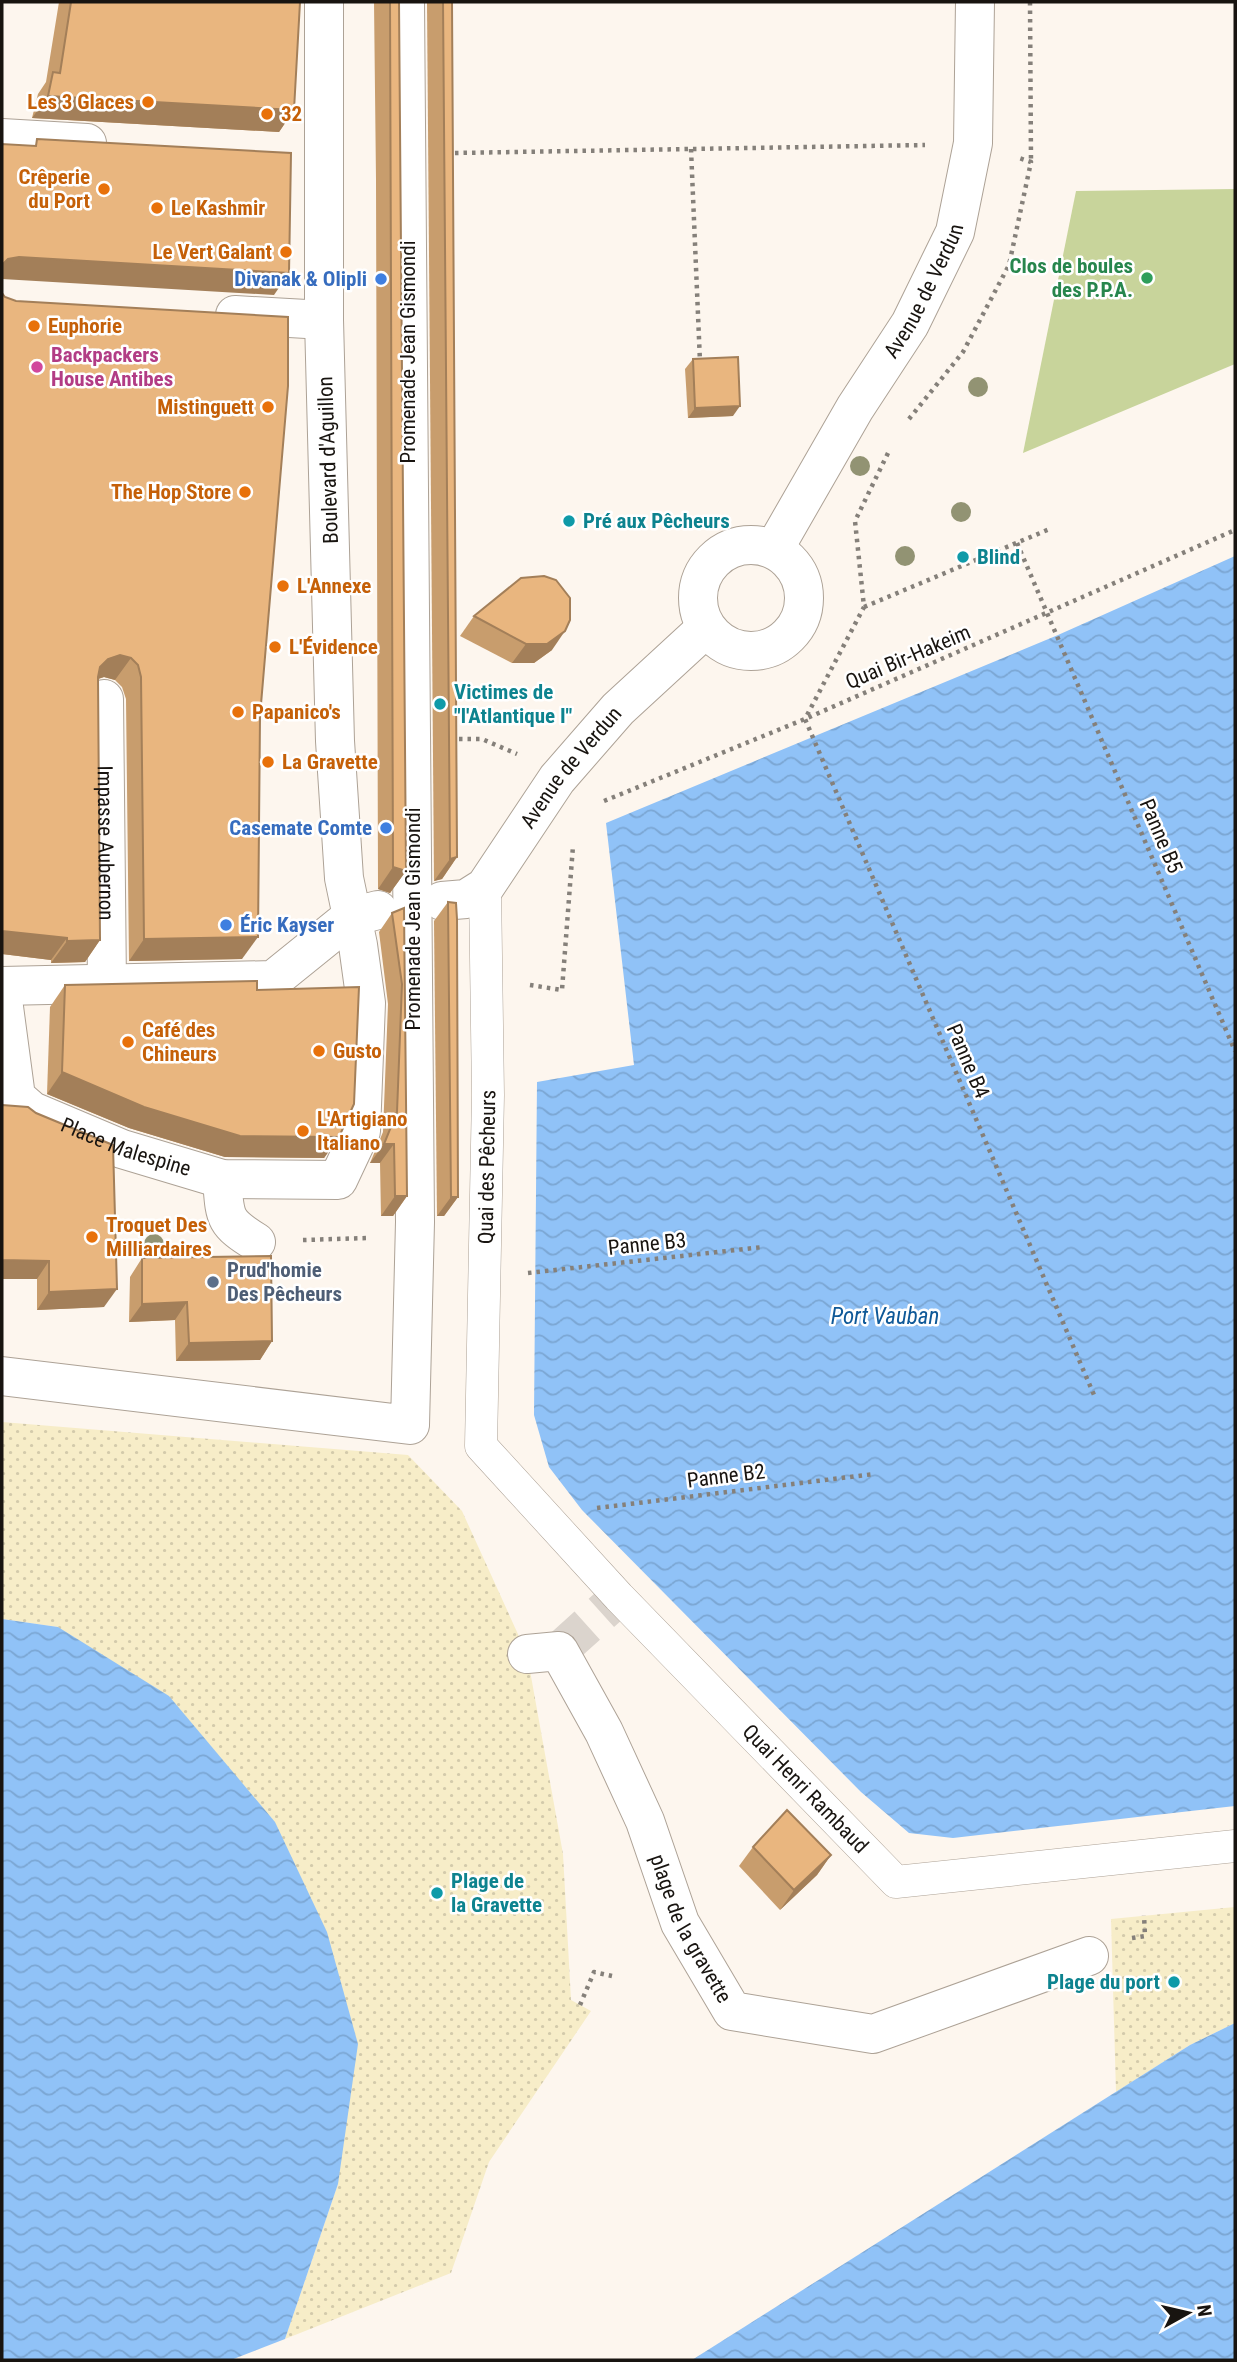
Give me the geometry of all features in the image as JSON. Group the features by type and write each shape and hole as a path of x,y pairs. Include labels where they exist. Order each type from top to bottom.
{"street":[{"name":"Boulevard d'Aguillon","path":"324,2 306,155 324,320 335,741 344,878 364,914"},
{"name":"Promenade Jean Gismondi","path":"2,1376 410,1425 414,1236 405,2"},
{"name":"Avenue de Verdun","path":"774,549 855,408 915,313 955,232 973,142 975,2"},
{"path":"2,138 126,145"},
{"path":"203,313 324,320"},
{"path":"758,544 774,549 789,559 800,575 805,592 804,610 797,626 785,640 770,649 752,652 735,650 719,641 706,628 697,595 701,577 711,563 724,552 740,545 758,544"},
{"name":"Avenue de Verdun","path":"485,887 557,779 618,709 706,628"},
{"name":"Impasse Aubernon","path":"104,699 107,985"},
{"path":"442,901 466,899 485,887"},
{"path":"2,986 273,980 364,914"},
{"name":"Place Malespine","path":"2,992 16,1097 32,1111 122,1149 222,1180 338,1180 361,1131 366,1003 358,945 364,914"},
{"path":"222,1180 224,1208 233,1228 257,1242"},
{"name":"plage de la gravette","path":"527,1654 559,1651 604,1732 645,1821 680,1923 732,2011 873,2034 1089,1956"}],"lane":[{"name":"Quai des Pêcheurs","path":"481,1447 488,1095 485,887"},
{"name":"Quai Henri Rambaud","path":"481,1447 619,1597 896,1882 1235,1846"}],"path":[{"path":"906,422 963,352 1009,265 1031,162 1030,2"},
{"path":"450,153 973,142 1031,162"},
{"path":"691,149 700,368"},
{"path":"805,719 864,607 855,521 893,443"},
{"path":"864,607 1052,528"},
{"name":"Quai Bir-Hakeim","path":"602,802 805,719 1235,530"},
{"name":"Panne B5","path":"1017,543 1235,1051"},
{"name":"Panne B4","path":"805,719 1094,1395"},
{"path":"485,978 562,990 573,845 577,836"},
{"path":"257,1242 414,1236"},
{"name":"Panne B3","path":"534,1272 764,1247"},
{"name":"Panne B2","path":"595,1508 874,1474"},
{"path":"1144,1915 1145,1936"},
{"path":"580,2005 594,1972 612,1976"}],"sand":[{"name":"Plage de la Gravette","path":"2,1422 408,1455 462,1511 527,1654 563,1854 571,2000 591,2011 489,2162 451,2273 285,2339 338,2184 58,1627 2,1619"},
{"name":"Plage du port","path":"1235,1907 1235,2023 1190,2045 1116,2092 1111,1919"}],"green space":[{"name":"Clos de boules des P.P.A.","path":"1235,189 1235,364 1023,453 1076,191"}],"water":[{"name":"Port Vauban","path":"1235,556 1235,1806 953,1838 909,1833 861,1792 582,1510 549,1467 534,1415 537,1082 634,1065 606,823 1058,635"},
{"path":"2,1619 58,1627 169,1696 275,1822 327,1932 358,2044 338,2184 285,2339 231,2360 2,2360"},
{"path":"1235,2023 1235,2360 692,2360 1190,2045"}],"building":[{"path":"71,2 300,2 294,110 48,96 53,72 60,73"},
{"path":"390,2 399,2 406,871 393,867"},
{"path":"443,2 452,2 457,857 450,859"},
{"path":"37,139 291,153 289,273 19,257 8,259 2,265 2,144 36,146"},
{"path":"2,293 16,301 288,317 288,386 260,716 258,937 144,939 141,677 138,665 131,658 120,655 108,659 100,667 98,677 100,940 67,941 67,938 2,931"},
{"path":"738,357 740,406 695,408 693,359"},
{"path":"544,576 556,580 570,598 570,620 565,631 547,644 526,644 474,616 521,578"},
{"path":"448,902 456,903 457,919 458,1197 451,1197"},
{"path":"404,908 407,1196 395,1196 394,1144 384,1144 397,1112 402,984 392,913"},
{"path":"257,981 257,990 359,987 354,1104 339,1137 240,1136 144,1107 62,1072 65,985"},
{"path":"2,1105 28,1107 36,1113 113,1145 117,1289 49,1292 49,1261 2,1260"},
{"path":"271,1256 272,1341 189,1343 187,1302 142,1304 142,1258"},
{"path":"787,1810 831,1855 794,1890 753,1847"}],"tunnel":[{"path":"559,1651 619,1597"}],"place":[{"name":"Les 3 Glaces","path":"148,102"},
{"name":"32","path":"267,114"},
{"name":"Crêperie du Port","path":"104,189"},
{"name":"Le Kashmir","path":"157,208"},
{"name":"Le Vert Galant","path":"286,252"},
{"name":"Clos de boules des P.P.A.","path":"1147,278"},
{"name":"Divanak & Olipli","path":"381,279"},
{"name":"Euphorie","path":"34,326"},
{"name":"Backpackers House Antibes","path":"37,367"},
{"name":"Mistinguett","path":"268,407"},
{"name":"The Hop Store","path":"245,492"},
{"name":"Pré aux Pêcheurs","path":"569,521"},
{"name":"Blind","path":"963,557"},
{"name":"L'Annexe","path":"283,586"},
{"name":"L'Évidence","path":"275,647"},
{"name":"Victimes de \"l'Atlantique I\"","path":"440,704"},
{"name":"Papanico's","path":"238,712"},
{"name":"La Gravette","path":"268,762"},
{"name":"Casemate Comte","path":"386,828"},
{"name":"Éric Kayser","path":"226,925"},
{"name":"Café des Chineurs","path":"128,1042"},
{"name":"Gusto","path":"319,1051"},
{"name":"L'Artigiano Italiano","path":"303,1131"},
{"name":"Troquet Des Milliardaires","path":"92,1237"},
{"name":"Prud'homie Des Pêcheurs","path":"213,1282"},
{"name":"Plage de la Gravette","path":"437,1893"},
{"name":"Plage du port","path":"1174,1982"}]}
